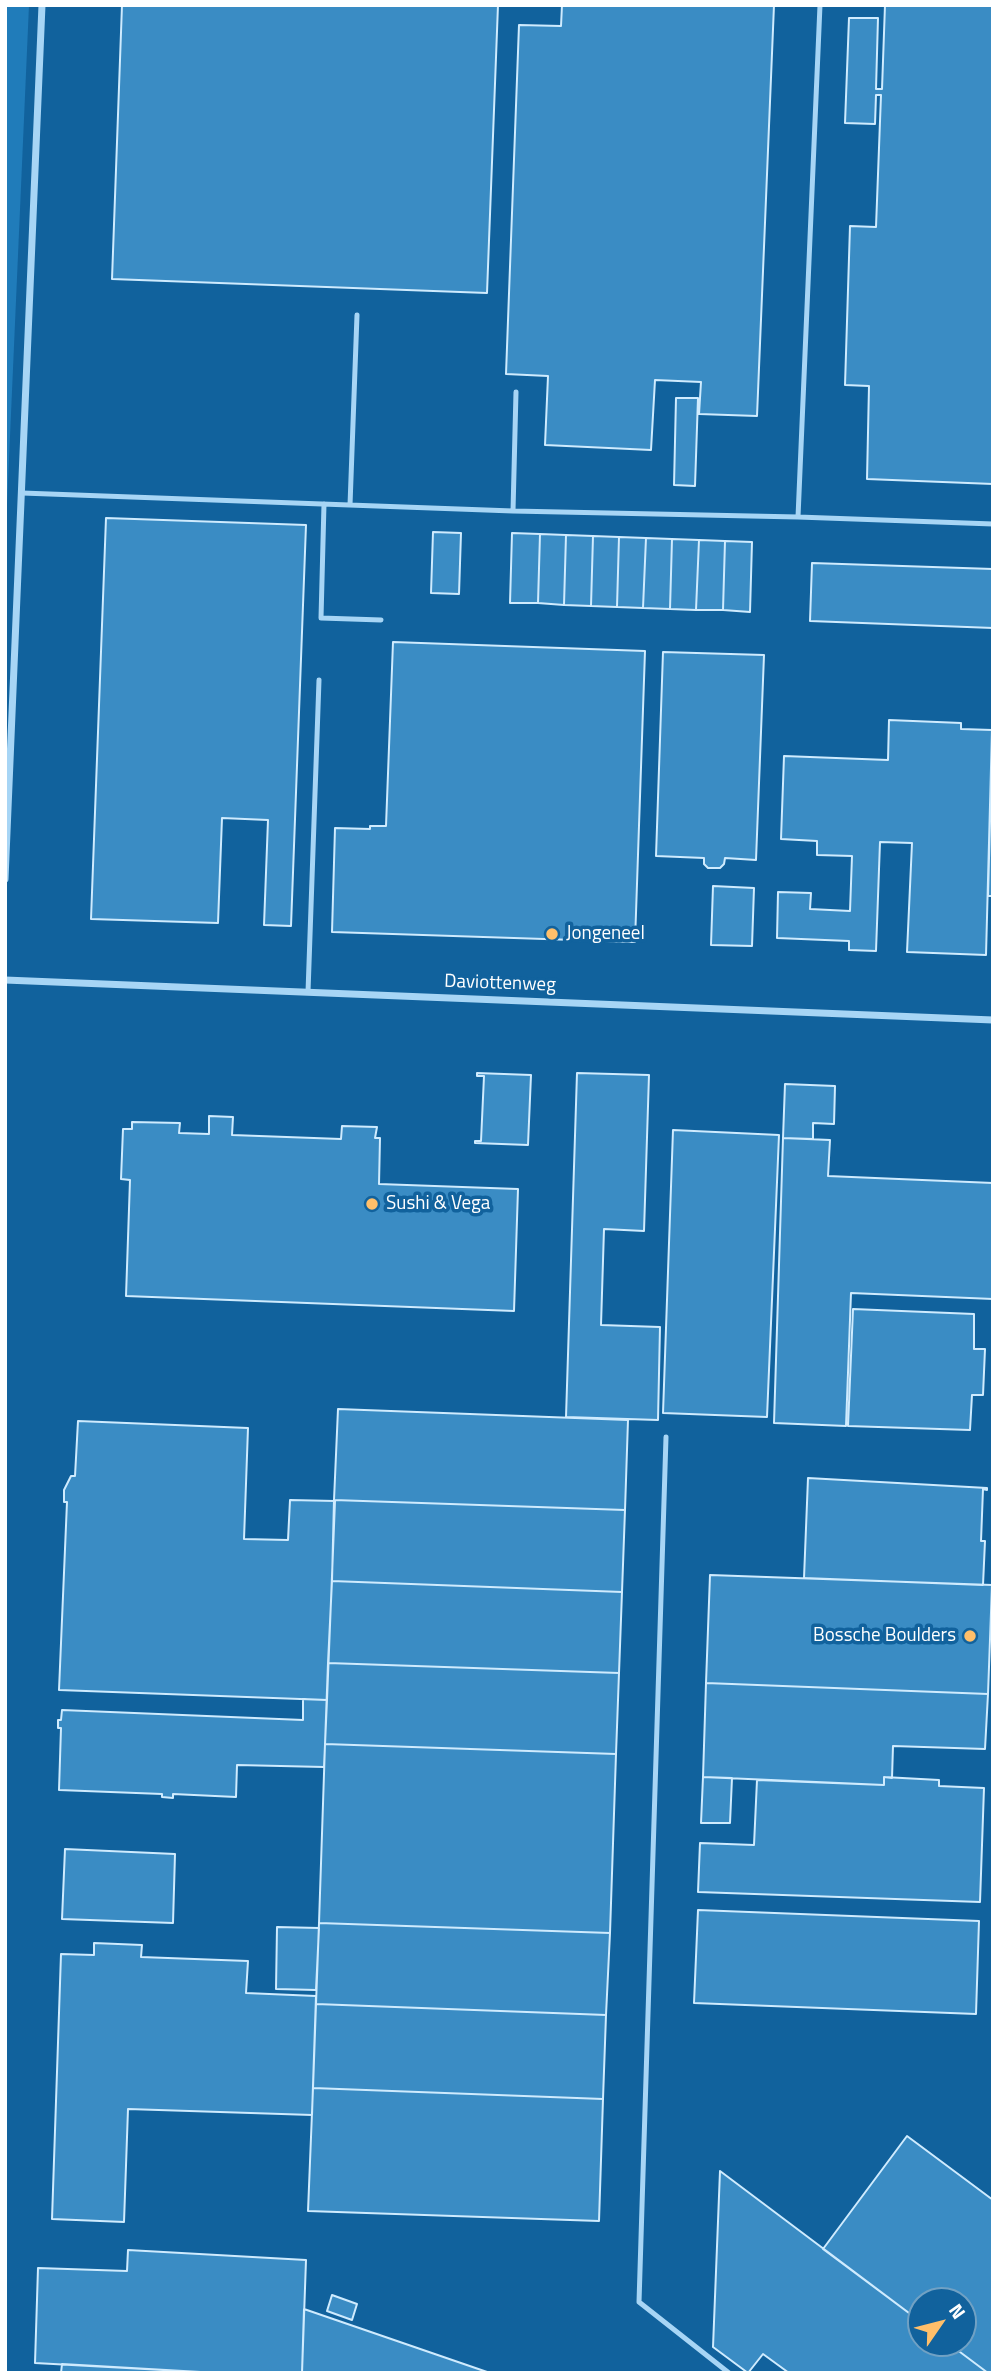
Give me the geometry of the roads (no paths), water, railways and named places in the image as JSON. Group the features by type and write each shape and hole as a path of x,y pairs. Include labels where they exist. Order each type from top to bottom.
{"street":[{"path":"5,879 42,5"},
{"name":"Daviottenweg","path":"5,980 993,1020"}],"lane":[{"path":"798,517 820,5"},
{"path":"350,505 357,314"},
{"path":"513,511 516,392"},
{"path":"22,493 513,511 993,524"},
{"path":"324,504 321,618 381,620"},
{"path":"307,992 319,680"},
{"path":"666,1437 639,2302 729,2373"}],"place":[{"name":"Jongeneel","path":"552,934"},
{"name":"Sushi & Vega","path":"372,1204"},
{"name":"Bossche Boulders","path":"970,1636"}]}
